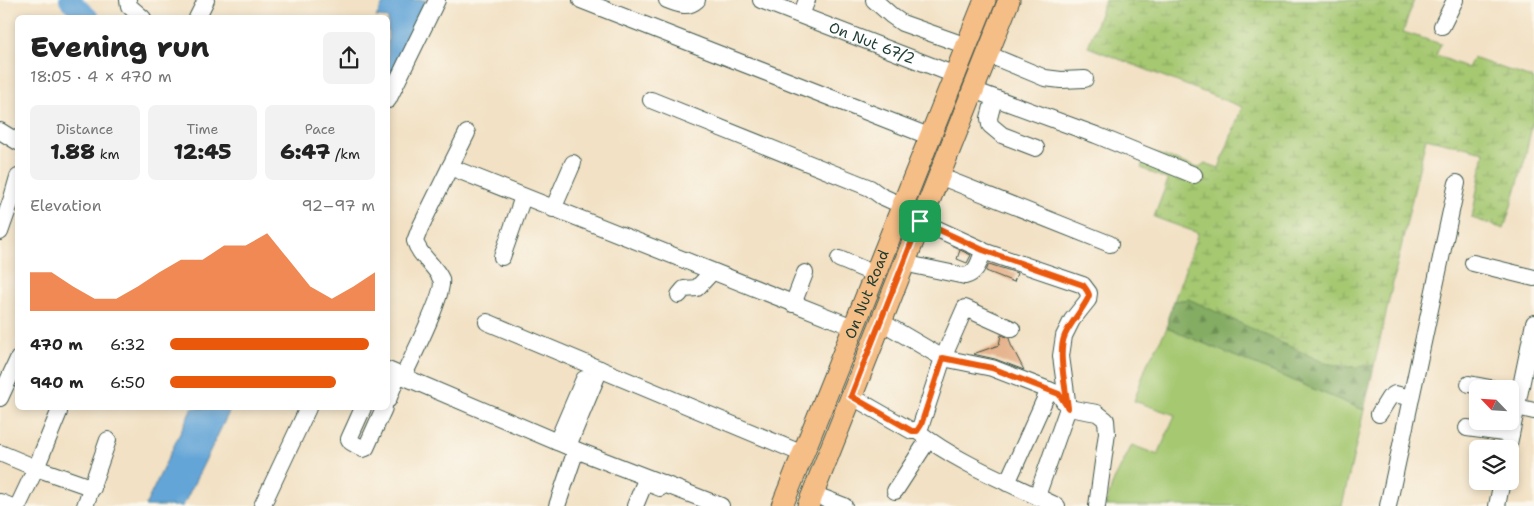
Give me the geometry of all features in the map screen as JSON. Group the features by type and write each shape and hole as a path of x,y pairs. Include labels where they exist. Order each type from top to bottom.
{"main road":[{"name":"On Nut Road","path":"784,501 985,0"},
{"name":"On Nut Road","path":"810,500 1009,0"},
{"path":"784,501 810,500"}],"street":[{"path":"128,0 129,6 140,15"},
{"path":"198,15 206,0"},
{"path":"390,96 437,0"},
{"path":"581,0 930,137"},
{"path":"667,0 684,6 691,5 697,0"},
{"name":"On Nut 67/2","path":"761,0 804,8 955,75"},
{"path":"874,0 902,23 967,46"},
{"path":"1442,26 1455,0"},
{"path":"987,54 1045,78 1061,80 1085,79"},
{"path":"973,90 1088,132 1194,175"},
{"path":"994,99 989,118 990,125 1002,135 1036,148"},
{"path":"651,100 870,188 881,196 903,206"},
{"path":"0,131 15,140"},
{"path":"390,391 396,374 436,305 443,285 439,274 420,252 415,241 467,133"},
{"path":"554,209 573,163"},
{"path":"450,167 853,327"},
{"path":"939,176 1110,244"},
{"path":"1388,506 1457,183"},
{"path":"502,257 524,197"},
{"path":"0,232 15,200"},
{"path":"920,221 983,250 1083,285 1089,293 1088,300 1072,320 1064,336 1061,356 1068,408 1037,496"},
{"path":"903,264 965,276 977,268 983,250"},
{"path":"839,259 875,274"},
{"path":"1473,263 1534,278"},
{"path":"679,295 684,288 697,288 712,272"},
{"path":"793,304 805,273"},
{"path":"895,491 922,435 921,425 943,358 965,308 1012,329"},
{"path":"880,321 943,358 992,368 1059,394 1068,408 1097,413 1106,420 1107,433 1097,506"},
{"path":"487,322 803,454"},
{"path":"1519,386 1534,324"},
{"path":"0,398 15,366"},
{"path":"557,506 567,446 595,367"},
{"path":"396,374 567,446 721,506"},
{"path":"1007,483 1049,390"},
{"path":"1380,414 1389,398 1395,394 1411,398"},
{"path":"851,396 990,475 1057,506"},
{"path":"1519,400 1534,411"},
{"path":"262,506 307,410"},
{"path":"362,410 349,439 350,442 363,448 366,448 383,410"},
{"path":"18,506 59,412"},
{"path":"1467,428 1504,440"},
{"path":"85,506 93,488 108,440"},
{"path":"0,453 93,488"},
{"path":"635,506 645,482 709,506"},
{"path":"1497,506 1500,490"},
{"path":"810,500 844,506"},
{"path":"0,502 10,506"}],"green space":[{"path":"1105,0 1414,0 1403,32 1441,44 1436,55 1468,68 1473,58 1534,79 1534,116 1524,163 1504,229 1472,218 1484,152 1426,138 1374,366 1346,367 1325,363 1189,299 1174,301 1198,233 1154,217 1168,180 1141,168 1147,150 1198,168 1205,163 1219,168 1242,107 1088,47"},
{"path":"1189,299 1325,363 1346,367 1374,366 1364,410 1167,328 1168,317 1174,301"},
{"path":"1167,328 1364,410 1342,506 1105,506 1114,480 1132,445 1158,455 1175,415 1134,401 1147,364"}],"water":[{"path":"385,0 426,0 390,78 390,15 377,15"},
{"path":"191,410 230,410 183,506 145,506"}],"building":[{"path":"960,250 971,255 967,263 957,259"},
{"path":"989,264 1017,273 1014,282 986,271"},
{"path":"1001,335 1009,338 1024,370 995,359 973,354 999,345"}],"waterway":[{"path":"69,0 86,15"}],"route":[{"path":"920,221 983,250 1083,285 1089,293 1088,300 1072,320 1064,336 1061,356 1068,408 1059,394 992,368 943,358 921,425 917,431 912,431 851,396 920,221"}]}
